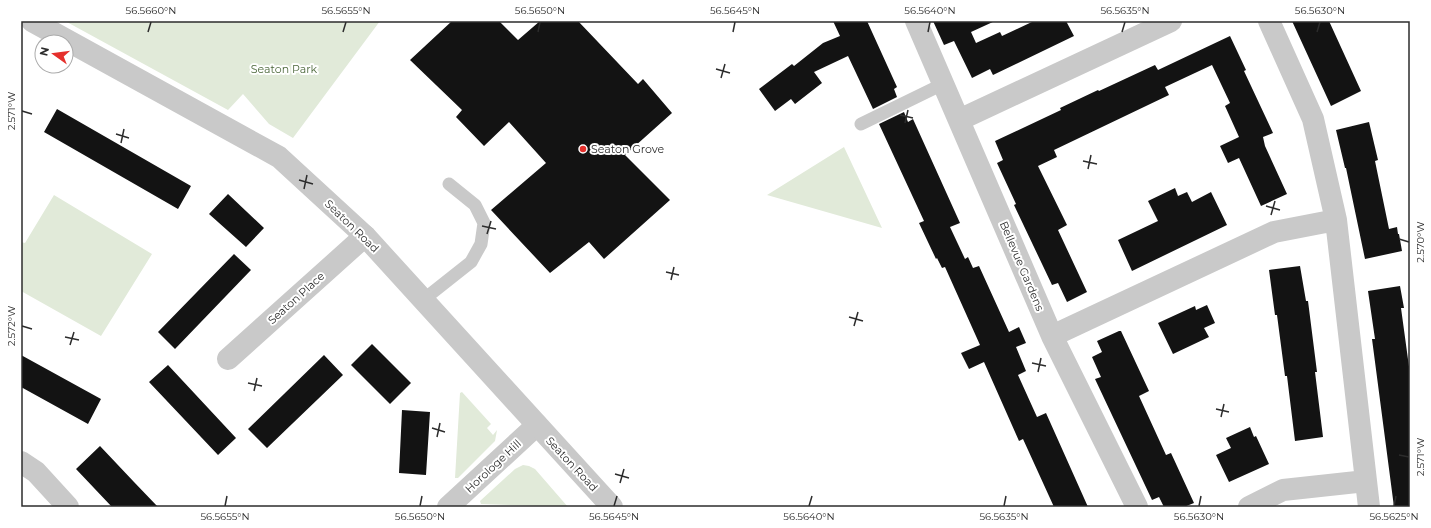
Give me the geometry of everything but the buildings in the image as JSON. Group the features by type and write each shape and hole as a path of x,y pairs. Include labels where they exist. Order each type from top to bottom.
{"street":[{"name":"Seaton Road","path":"32,21 279,157 365,236 612,507"},
{"name":"Bellevue Gardens","path":"916,21 1052,336 1137,507"},
{"path":"959,120 1172,21"},
{"path":"1269,21 1313,119 1336,220 1369,507"},
{"path":"1052,336 1274,232 1336,220"},
{"name":"Seaton Place","path":"228,359 365,236"},
{"name":"Horologe Hill","path":"448,507 536,425"},
{"path":"21,462 36,472 68,507"},
{"path":"1249,507 1283,490 1366,481"}],"lane":[{"path":"861,124 943,84"},
{"path":"423,300 471,262 481,244 484,223 475,205 450,184"}],"green space":[{"name":"Seaton Park","path":"65,21 380,21 293,138 269,124 243,94 228,110"},
{"path":"844,147 882,228 767,195"},
{"path":"54,195 152,254 101,336 21,291 21,242 25,243"},
{"path":"462,392 491,424 487,428 493,435 497,430 495,441 458,478 455,478 460,393"},
{"path":"523,465 535,469 568,507 481,504 480,501 515,469"}],"place":[{"name":"Seaton Grove","path":"583,149"}]}
